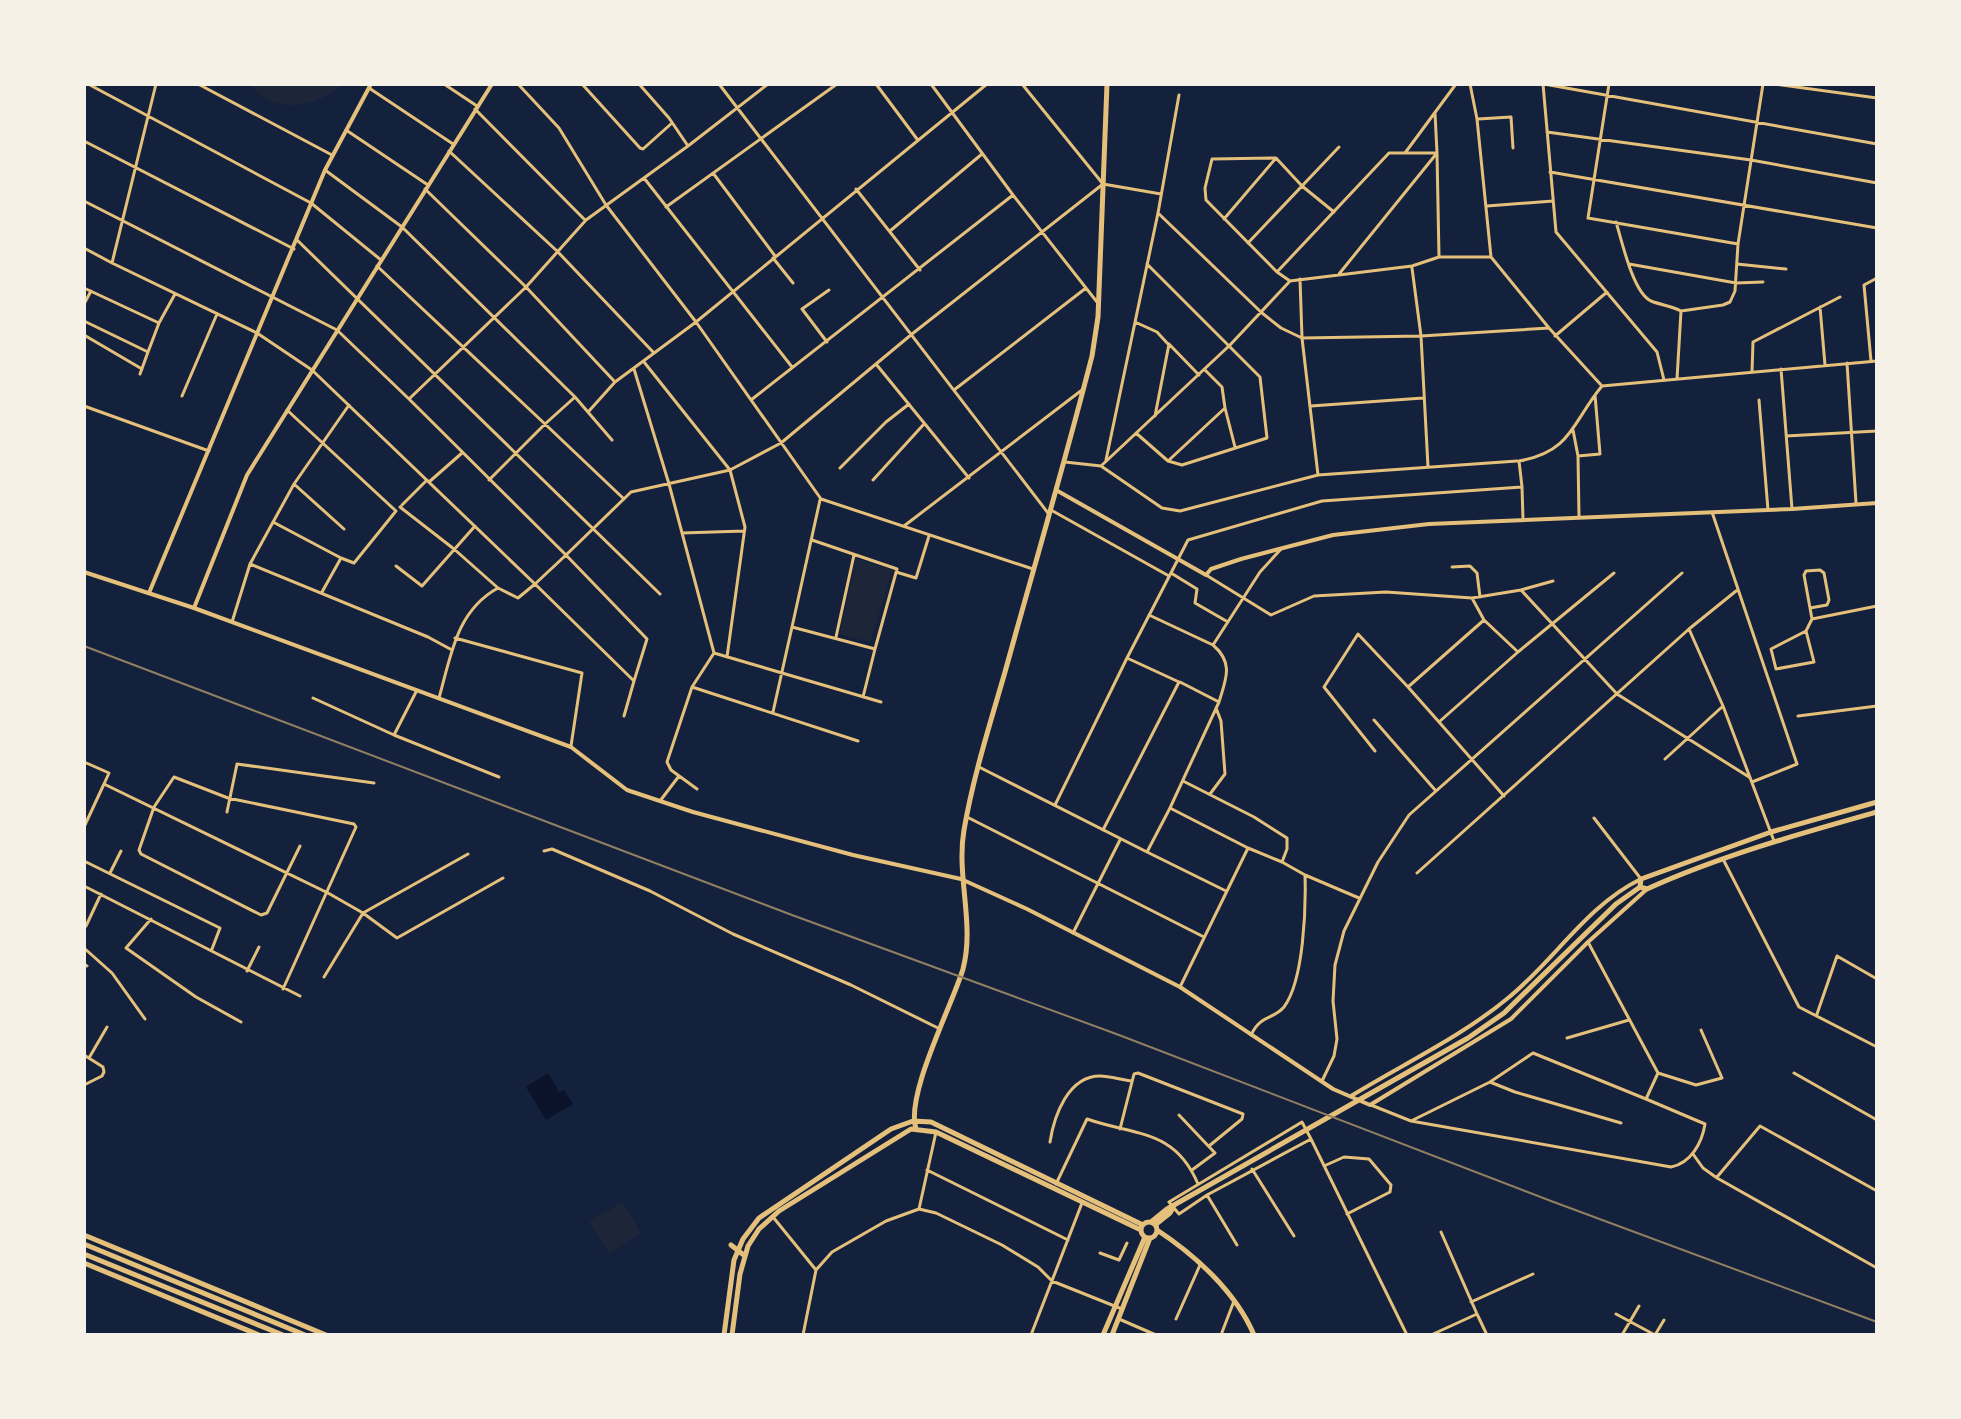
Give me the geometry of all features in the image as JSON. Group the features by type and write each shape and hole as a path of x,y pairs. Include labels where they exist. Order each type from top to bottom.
{"main road":[{"path":"916,1129 914,1109 963,967 966,939 960,859 967,817 1092,356 1099,305 1107,84"},
{"path":"1642,888 1641,879 1771,832 1877,802"},
{"path":"1103,1335 1152,1231 1175,1206 1468,1038 1504,1013 1616,904 1642,888 1774,841 1877,812"},
{"path":"724,1335 734,1260 743,1239 759,1218 891,1129 913,1121 931,1122 1152,1231"},
{"path":"732,1335 740,1274 759,1229 904,1132 916,1129 936,1132 1082,1203 1170,1241 1235,1300 1254,1335"},
{"path":"1112,1335 1152,1231"},
{"path":"84,1235 326,1335"},
{"path":"84,1244 305,1335"},
{"path":"731,1245 745,1256"},
{"path":"84,1254 283,1335"},
{"path":"84,1263 259,1335"}],"street":[{"path":"88,84 311,203 381,260"},
{"path":"112,263 156,84"},
{"path":"198,84 332,155"},
{"path":"444,84 476,107 586,220"},
{"path":"194,608 247,475 492,84"},
{"path":"518,84 559,128 606,205 696,322 821,499 1033,569"},
{"path":"582,84 640,148 643,149 672,123"},
{"path":"639,84 688,146"},
{"path":"719,84 1050,512 1197,589 1195,603 1228,622"},
{"path":"409,399 526,287 586,220 768,84"},
{"path":"666,207 837,84"},
{"path":"876,84 918,140"},
{"path":"931,84 1099,305"},
{"path":"589,411 615,382 696,322 987,84"},
{"path":"1022,84 1103,184 1161,194"},
{"path":"1405,153 1456,84"},
{"path":"1470,84 1477,119 1491,257 1555,336 1602,386"},
{"path":"1664,380 1657,352 1556,232 1544,84 1877,144"},
{"path":"1609,84 1588,218 1738,244"},
{"path":"1616,222 1641,293 1651,301 1681,311 1730,302 1736,283 1738,244 1763,84"},
{"path":"1774,84 1877,98"},
{"path":"149,593 325,170 370,86 453,144"},
{"path":"1106,462 1158,213 1179,95"},
{"path":"1435,113 1439,257"},
{"path":"1477,119 1511,117 1513,148"},
{"path":"346,130 426,187 615,382"},
{"path":"1547,132 1751,160 1877,183"},
{"path":"84,141 294,249"},
{"path":"1248,243 1339,147"},
{"path":"449,151 557,251 654,353"},
{"path":"1277,272 1389,153 1437,153"},
{"path":"1339,275 1437,153"},
{"path":"890,231 983,154"},
{"path":"1290,281 1277,272 1206,200 1205,188 1212,159 1276,158 1302,186 1334,212"},
{"path":"1224,219 1276,158"},
{"path":"325,170 402,227 589,411 612,440"},
{"path":"1550,172 1594,177 1877,228"},
{"path":"713,173 793,283"},
{"path":"644,178 793,368"},
{"path":"400,507 498,588 518,598 631,492 730,470 781,443 912,334 1103,184"},
{"path":"856,189 920,270"},
{"path":"751,400 1013,195"},
{"path":"84,201 337,330 647,639 624,716"},
{"path":"1487,206 1553,201"},
{"path":"1158,213 1262,313 1281,328 1302,338 1421,336 1549,328"},
{"path":"297,240 660,594"},
{"path":"84,248 258,334 312,370 634,681"},
{"path":"1101,466 1205,370 1290,281 1412,266 1439,257 1491,257"},
{"path":"1136,433 1168,461 1182,465 1267,438 1260,377 1147,264"},
{"path":"1629,264 1736,283 1763,282"},
{"path":"1737,264 1786,269"},
{"path":"377,266 624,499"},
{"path":"1412,266 1421,336 1428,467"},
{"path":"1871,361 1864,285 1877,278"},
{"path":"1300,279 1302,338 1318,475"},
{"path":"84,288 159,323"},
{"path":"954,390 1086,288"},
{"path":"827,342 802,309 829,290"},
{"path":"84,304 91,291"},
{"path":"1555,336 1607,292"},
{"path":"140,374 159,323 175,294"},
{"path":"1752,372 1753,342 1840,297"},
{"path":"1820,307 1825,365"},
{"path":"1677,379 1681,311"},
{"path":"1867,314 1877,313"},
{"path":"182,396 217,314"},
{"path":"84,321 148,352"},
{"path":"1135,322 1157,332 1199,375"},
{"path":"84,335 142,369"},
{"path":"1155,416 1169,344"},
{"path":"644,361 730,470 744,531 727,657"},
{"path":"1065,462 1101,466 1162,508 1180,511 1318,475 1540,458 1565,441 1602,386 1877,361"},
{"path":"1847,363 1856,503"},
{"path":"876,364 969,478"},
{"path":"634,369 669,484 714,653 692,687 667,762 671,770 697,789"},
{"path":"1781,369 1792,509"},
{"path":"1205,370 1222,387 1235,447"},
{"path":"904,526 1084,389"},
{"path":"1578,456 1600,454 1595,395"},
{"path":"489,480 575,397"},
{"path":"1311,406 1424,398"},
{"path":"1759,400 1768,510"},
{"path":"840,468 886,422 909,404"},
{"path":"232,622 250,564 294,484 349,405"},
{"path":"84,406 209,451"},
{"path":"1168,461 1225,408"},
{"path":"287,410 396,511"},
{"path":"873,480 924,423"},
{"path":"1572,429 1578,456 1579,516"},
{"path":"1786,436 1877,431"},
{"path":"273,522 354,563 396,511 462,453"},
{"path":"1519,461 1523,519"},
{"path":"294,484 344,529"},
{"path":"1055,805 1188,540 1322,501 1522,487"},
{"path":"1056,490 1271,615 1314,596 1386,592 1472,598 1553,581"},
{"path":"773,712 821,499"},
{"path":"1206,575 1211,569 1333,535 1429,524 1877,503"},
{"path":"1521,590 1617,694 1687,740 1750,779 1797,764 1712,512"},
{"path":"396,566 422,586 475,526"},
{"path":"682,533 744,531"},
{"path":"896,572 916,578 930,535"},
{"path":"812,540 897,569 863,697"},
{"path":"1213,645 1260,572 1281,549"},
{"path":"836,637 854,554"},
{"path":"321,593 341,558"},
{"path":"250,564 428,637 452,650"},
{"path":"1452,567 1470,566 1477,573 1480,597"},
{"path":"1806,631 1814,662 1776,669 1771,649 1806,631 1812,619 1810,608 1804,575 1806,571 1820,570 1824,573 1828,603 1810,608"},
{"path":"84,572 194,608 571,747 627,790 853,855 961,879 1180,987 1322,1081 1411,1121 1671,1167 1682,1165 1693,1154 1705,1124 1533,1053 1490,1082 1411,1121"},
{"path":"1439,722 1614,573"},
{"path":"1322,1081 1334,1056 1337,1039 1333,1001 1335,965 1344,931 1378,862 1409,815 1682,573"},
{"path":"439,698 458,630 485,596 498,588"},
{"path":"1417,873 1689,629 1737,590"},
{"path":"1472,598 1484,620 1518,652"},
{"path":"1812,619 1877,606"},
{"path":"1147,852 1219,702 1228,674 1223,654 1213,645 1149,615"},
{"path":"1408,687 1484,620"},
{"path":"792,627 875,649"},
{"path":"1689,629 1723,706 1774,841"},
{"path":"1375,751 1324,687 1358,634 1504,796"},
{"path":"455,638 582,673 571,747"},
{"path":"714,653 881,702"},
{"path":"1127,658 1219,702"},
{"path":"1103,830 1179,682"},
{"path":"692,687 858,741"},
{"path":"394,735 417,690"},
{"path":"313,698 499,777"},
{"path":"1665,759 1723,706"},
{"path":"1798,716 1877,706"},
{"path":"1210,795 1225,774 1221,721 1216,708"},
{"path":"1374,720 1436,791"},
{"path":"84,762 109,773 84,827"},
{"path":"227,812 237,764 374,783"},
{"path":"979,767 1226,891"},
{"path":"660,801 679,776"},
{"path":"283,989 328,893 356,827 354,824 228,798 174,777 154,807 139,852 264,915 300,846"},
{"path":"1183,781 1254,817 1287,838 1282,862"},
{"path":"104,784 328,893 397,938 503,878"},
{"path":"84,807 92,810"},
{"path":"1170,808 1248,848 1359,898"},
{"path":"967,817 1204,937"},
{"path":"1351,1096 1427,1052 1509,998 1611,897 1641,879 1594,818"},
{"path":"1073,933 1121,839"},
{"path":"1180,987 1248,848"},
{"path":"544,851 552,849 650,891 733,934 851,985 940,1029"},
{"path":"110,873 121,851"},
{"path":"324,977 363,913 468,854"},
{"path":"1723,859 1799,1007 1877,1047"},
{"path":"84,861 220,928 212,949"},
{"path":"1251,1035 1257,1023 1283,1008 1294,985 1301,951 1305,875"},
{"path":"84,886 300,996"},
{"path":"1370,1105 1511,1019 1642,888"},
{"path":"86,926 101,894"},
{"path":"151,919 126,948 196,997 241,1022"},
{"path":"1588,942 1658,1073 1696,1085 1722,1078 1701,1030"},
{"path":"247,971 259,947"},
{"path":"84,948 112,973 145,1019"},
{"path":"1817,1014 1837,956 1877,979"},
{"path":"1567,1038 1629,1020"},
{"path":"89,1058 107,1027"},
{"path":"84,1055 103,1067 104,1072 84,1085"},
{"path":"1120,1129 1134,1074 1138,1073 1241,1112 1242,1119 1209,1146"},
{"path":"1646,1099 1658,1073"},
{"path":"1794,1073 1877,1120"},
{"path":"1050,1142 1062,1103 1081,1081 1100,1076 1132,1081"},
{"path":"1490,1082 1621,1123"},
{"path":"1179,1115 1214,1155 1192,1170"},
{"path":"1055,1184 1087,1119 1140,1132 1173,1146 1192,1170 1198,1184"},
{"path":"1311,1139 1252,1169 1179,1214 1169,1202 1302,1122 1311,1139 1407,1335"},
{"path":"1717,1178 1760,1126 1877,1191"},
{"path":"919,1209 936,1132"},
{"path":"1693,1154 1703,1168 1717,1178 1877,1268"},
{"path":"1324,1166 1344,1157 1365,1158 1391,1185 1390,1192 1347,1214"},
{"path":"1252,1169 1294,1236"},
{"path":"927,1170 1068,1240"},
{"path":"1207,1195 1237,1245"},
{"path":"1031,1335 1082,1203"},
{"path":"803,1335 816,1270 832,1252 886,1221 919,1209 936,1213 1002,1245 1038,1267 1052,1281 1122,1309"},
{"path":"773,1217 816,1270"},
{"path":"1441,1232 1487,1335"},
{"path":"1100,1253 1119,1260 1127,1243"},
{"path":"1176,1319 1200,1265"},
{"path":"1471,1302 1533,1274"},
{"path":"1221,1335 1235,1300"},
{"path":"1619,1335 1639,1306"},
{"path":"1431,1335 1477,1314"},
{"path":"1616,1314 1655,1335 1664,1320"},
{"path":"1118,1319 1156,1335"}],"shaded area":[{"path":"250,84 343,84 321,99 296,105 271,101"},
{"path":"856,559 893,570 870,642 840,634"},
{"path":"548,1073 559,1092 564,1090 573,1104 546,1120 526,1087"},
{"path":"622,1202 641,1233 609,1253 589,1222"}],"railway":[{"path":"84,646 1877,1322"}]}
